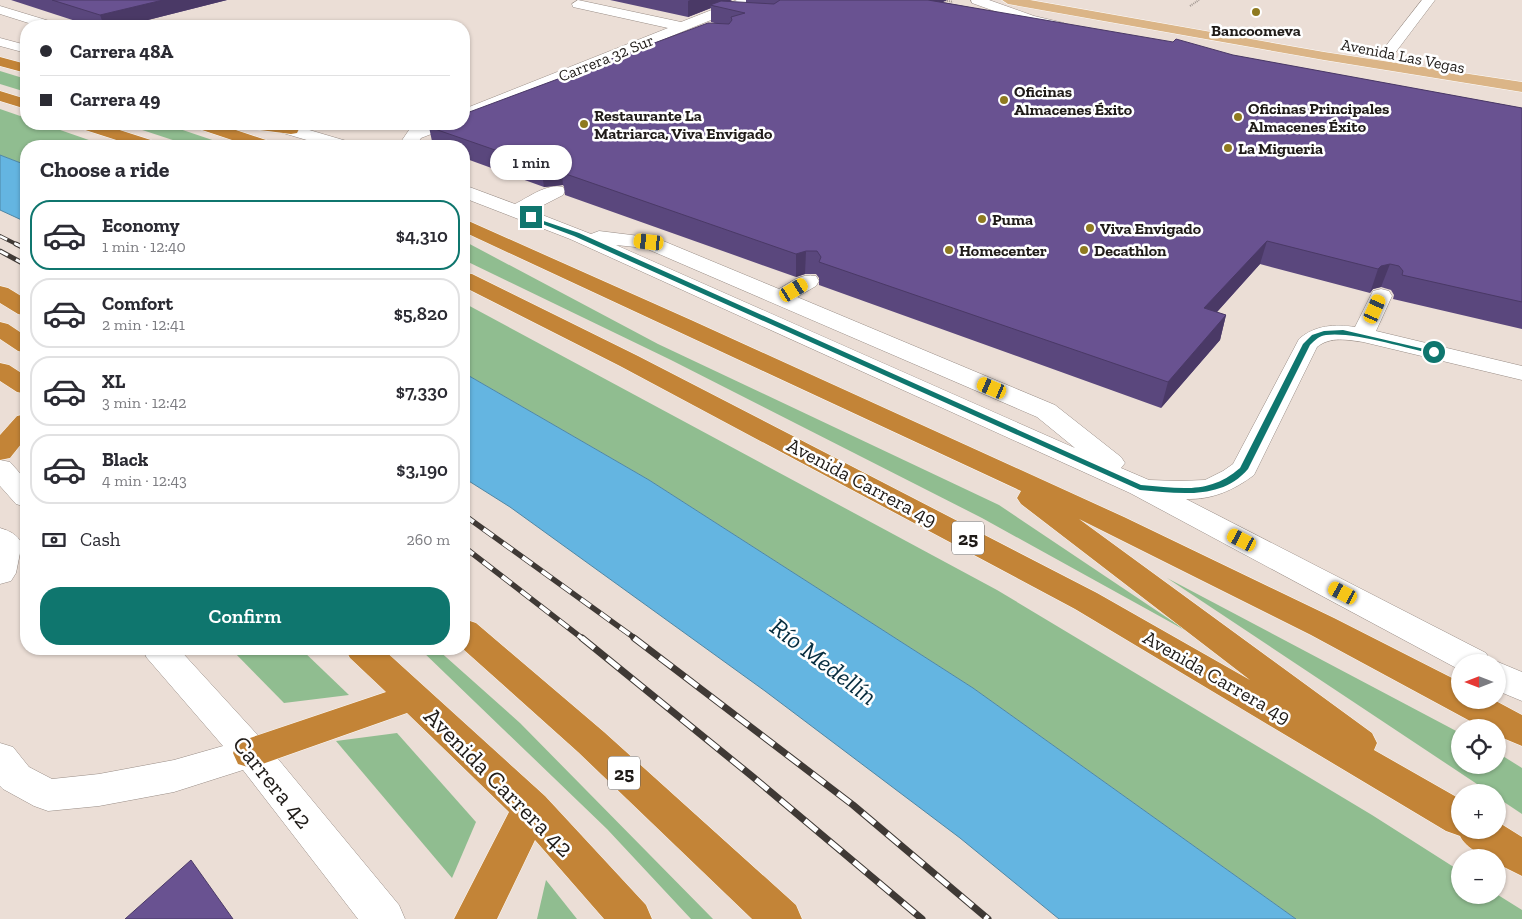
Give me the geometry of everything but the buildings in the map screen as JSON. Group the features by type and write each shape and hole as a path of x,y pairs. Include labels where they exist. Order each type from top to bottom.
{"highway":[{"path":"0,61 20,67"},
{"path":"0,96 20,102"},
{"path":"103,130 133,140"},
{"path":"219,130 249,140"},
{"path":"470,228 1176,553 1360,645 1451,693"},
{"name":"Avenida Carrera 49","path":"470,282 647,370 1086,601 1451,814"},
{"path":"0,293 20,305"},
{"path":"0,329 20,342"},
{"path":"0,370 20,382"},
{"path":"0,452 20,429"},
{"path":"985,464 1451,812"},
{"name":"25","path":"470,636 591,742 781,919"},
{"name":"Avenida Carrera 42","path":"368,655 530,808 631,919"},
{"path":"251,753 413,697"},
{"path":"1480,709 1522,732"},
{"path":"475,919 530,808"},
{"path":"1491,839 1522,858"}],"main road":[{"name":"Avenida Las Vegas","path":"1008,0 1324,56 1522,95"},
{"path":"1081,0 1149,11"},
{"name":"Avenida Las Vegas","path":"1294,36 1522,78"},
{"name":"Avenida Las Vegas","path":"1385,49 1408,52"},
{"name":"Avenida Las Vegas","path":"1324,56 1522,87"}],"street":[{"path":"977,0 1030,19 1073,29"},
{"path":"1385,49 1429,0"},
{"path":"578,4 707,32"},
{"path":"648,19 718,6"},
{"name":"Carrera 32 Sur","path":"470,113 682,27 718,6 746,7"},
{"path":"0,10 32,20"},
{"path":"0,42 20,48"},
{"path":"294,130 325,140"},
{"path":"411,140 415,134 425,130"},
{"path":"516,212 556,191"},
{"path":"470,193 576,235 1140,487 1459,654"},
{"path":"576,235 649,242 1046,411 1140,487 1182,491 1210,489 1230,482 1244,469 1307,344 1314,336 1324,333 1343,332 1363,335 1522,373"},
{"path":"770,293 786,274"},
{"path":"770,293 808,281"},
{"path":"1363,335 1381,296"},
{"path":"0,468 20,491"},
{"path":"0,538 7,544 0,573"},
{"name":"Carrera 42","path":"164,655 251,753 384,919"},
{"path":"1506,679 1522,688"},
{"path":"0,758 16,778 48,795 99,790 174,776 251,753"}],"path":[{"path":"1186,10 1199,0"}],"green space":[{"path":"0,71 20,77 20,90 0,84"},
{"path":"0,109 20,116 20,130 60,130 89,140 20,140 20,163 0,155"},
{"path":"142,130 183,130 212,140 173,140"},
{"path":"470,244 658,344 999,505 1190,633 982,518 671,360 470,263"},
{"path":"470,306 997,590 1372,815 1451,865 1451,904 1506,904 1506,900 1522,910 1522,919 1296,919 973,688 649,480 470,376"},
{"path":"1167,578 1451,728 1451,767"},
{"path":"237,655 307,655 349,695 284,703"},
{"path":"426,655 444,655 520,723 713,919 691,919 607,829"},
{"path":"397,733 476,822 452,878 336,741"},
{"path":"1506,758 1522,768 1522,814 1506,803 1506,784 1477,784 1462,774 1506,774"},
{"path":"546,880 577,919 537,919"}],"water":[{"path":"0,155 20,163 20,219 0,210"},
{"name":"Río Medellín","path":"470,376 649,480 973,688 1296,919 1059,919 960,838 765,691 510,507 470,482"}],"railway":[{"path":"0,236 20,246"},
{"path":"0,251 20,262"},
{"path":"470,519 636,639"},
{"path":"470,552 583,639"},
{"path":"582,638 753,777 922,919"},
{"path":"634,638 853,805 988,919"}],"place":[{"name":"Bancoomeva","path":"1256,12"},
{"name":"Oficinas Almacenes Éxito","path":"1004,100"},
{"name":"Oficinas Principales Almacenes Éxito","path":"1238,117"},
{"name":"Restaurante La Matriarca, Viva Envigado","path":"584,124"},
{"name":"La Migueria","path":"1228,148"},
{"name":"Puma","path":"982,219"},
{"name":"Viva Envigado","path":"1090,228"},
{"name":"Homecenter","path":"949,250"},
{"name":"Decathlon","path":"1084,250"}],"route":[{"path":"531,217 576,235 858,360 1140,487 1182,491 1210,489 1230,482 1244,469 1307,344 1314,336 1324,333 1343,332 1434,352"}]}
